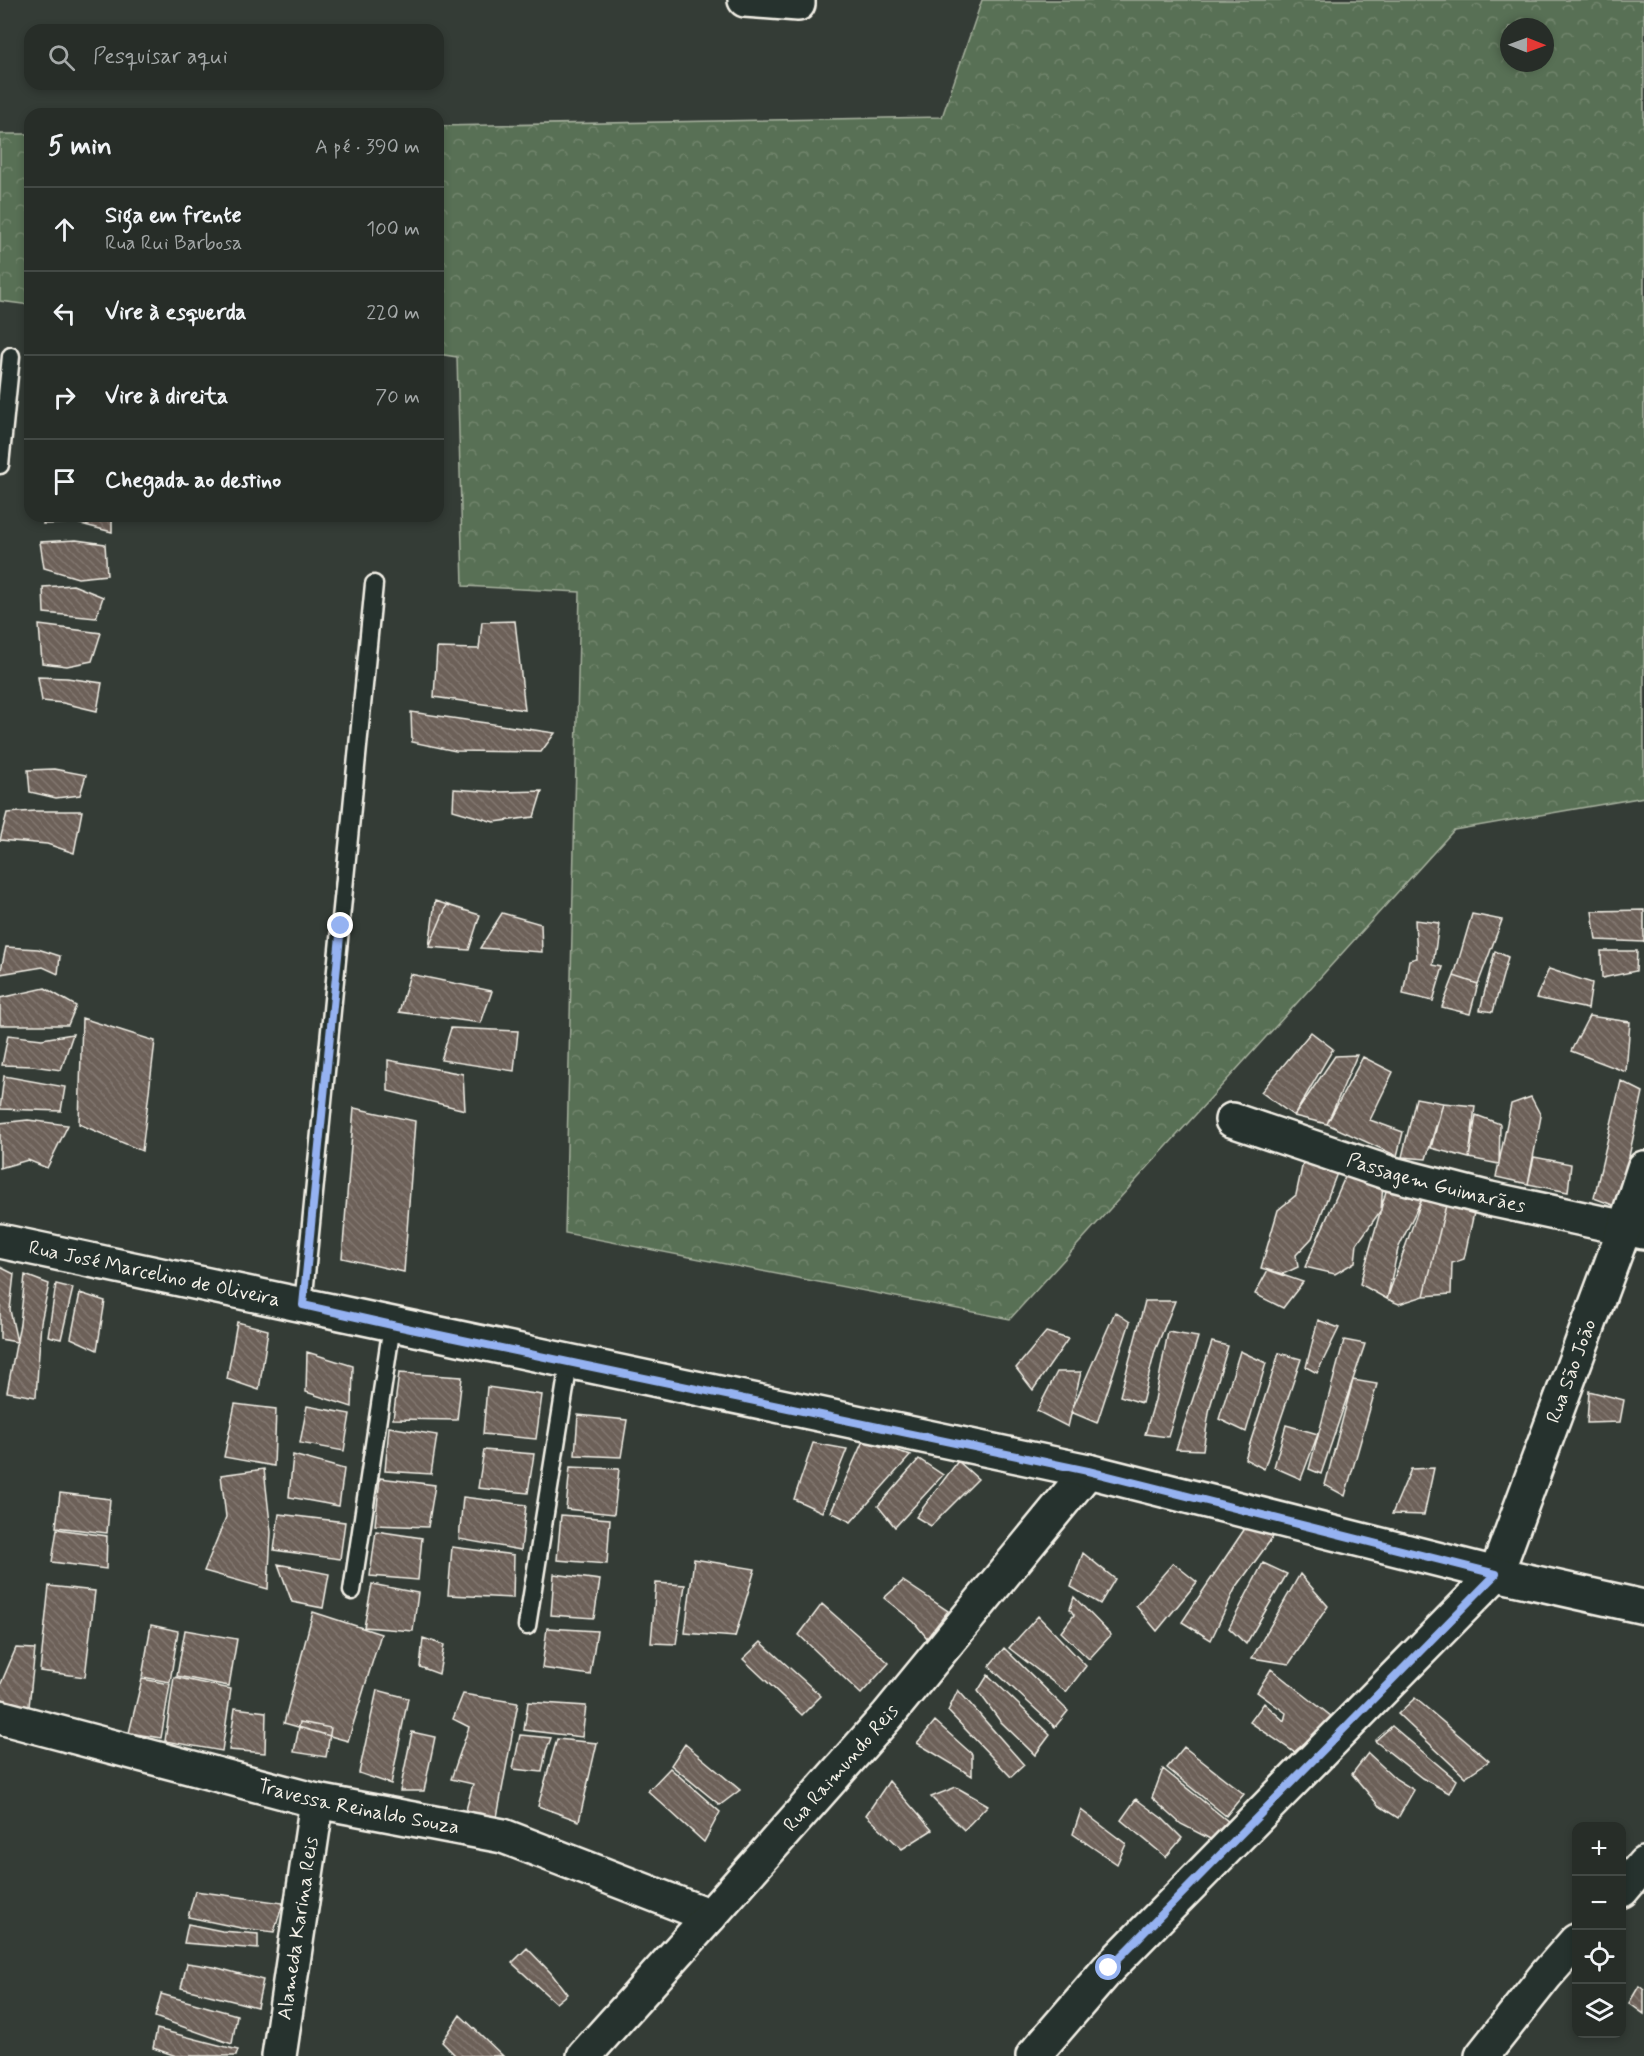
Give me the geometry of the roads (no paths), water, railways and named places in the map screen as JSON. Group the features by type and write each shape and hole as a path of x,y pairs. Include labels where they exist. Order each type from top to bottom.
{"street":[{"path":"745,0 798,2"},
{"name":"Passagem Guimarães","path":"1232,1120 1389,1173 1490,1199 1634,1230"},
{"name":"Rua São João","path":"1496,1574 1634,1230 1644,1168"},
{"name":"Rua José Marcelino de Oliveira","path":"0,1241 1088,1471 1496,1574 1644,1607"},
{"name":"Rua Raimundo Reis","path":"584,2056 888,1715 1088,1471"},
{"path":"1033,2056 1109,1968 1496,1574"},
{"name":"Travessa Reinaldo Souza","path":"1,1722 316,1801 503,1836 710,1916"},
{"name":"Alameda Karina Reis","path":"279,2056 316,1801"},
{"path":"1626,1885 1644,1864"},
{"path":"1482,2056 1572,1946"}],"lane":[{"path":"0,465 11,356"},
{"path":"303,1305 374,584"},
{"path":"352,1591 392,1325"},
{"path":"527,1626 569,1363"}]}
